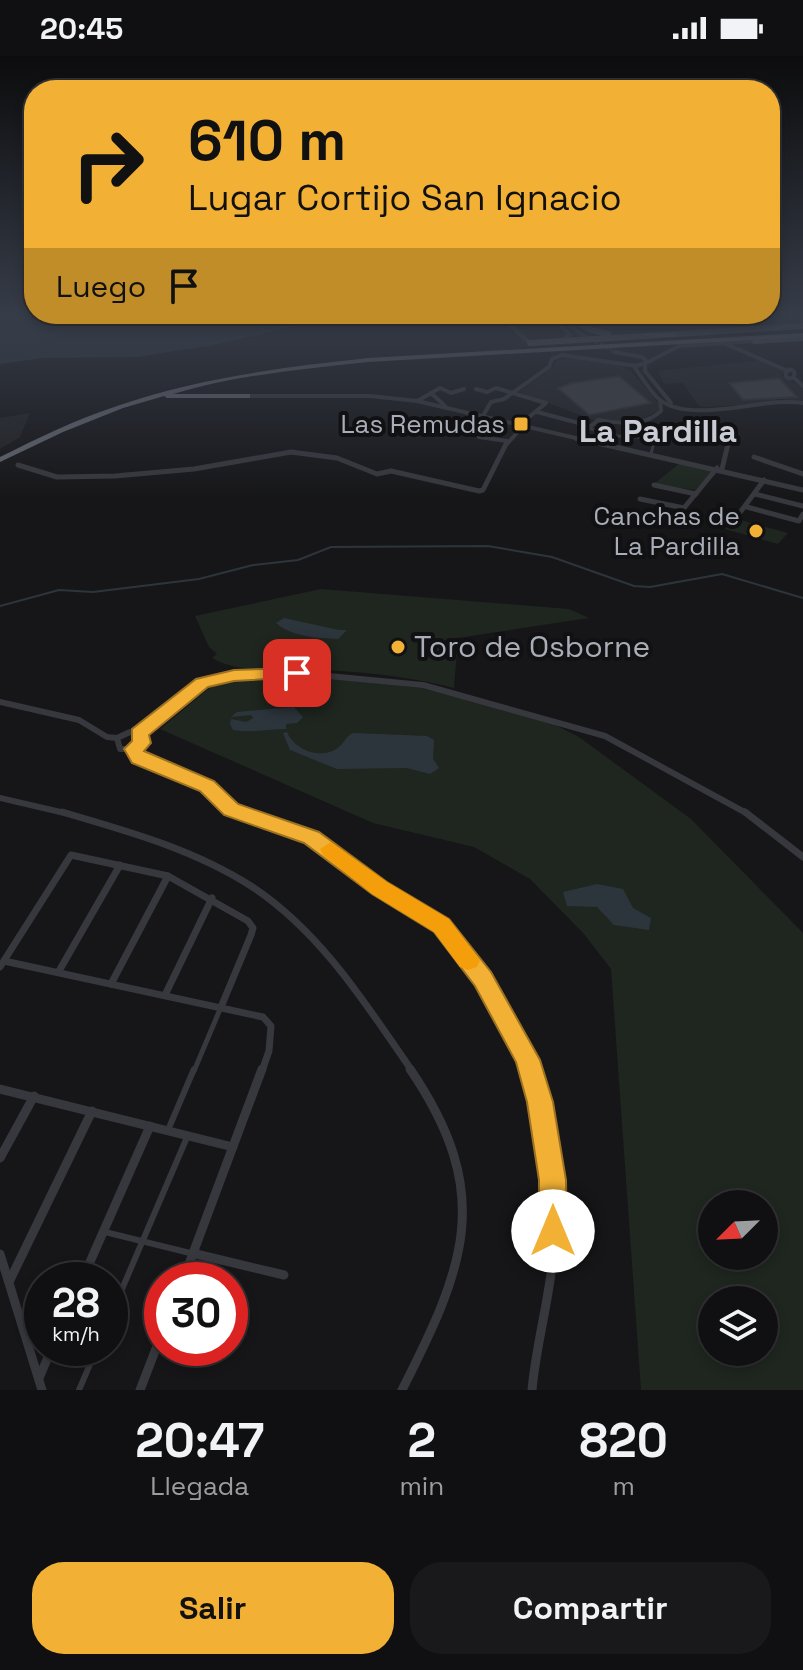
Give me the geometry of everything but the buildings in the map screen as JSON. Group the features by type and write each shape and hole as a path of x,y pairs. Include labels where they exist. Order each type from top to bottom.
{"highway":[{"path":"2,452 88,413 164,388 221,375"},
{"path":"0,460 93,416 168,391 240,375"},
{"path":"243,375 223,380 214,387 220,394 247,396"},
{"path":"93,416 162,396 247,396"}],"street":[{"path":"484,414 491,402 514,392 537,375"},
{"path":"641,375 660,400 677,408 695,411 772,406 786,400 803,402"},
{"path":"648,375 667,400 682,408 769,404 785,399 803,402"},
{"path":"417,401 440,388 451,393 464,389"},
{"path":"18,465 57,477 115,476 222,465 285,452 337,458 377,474 397,472 483,490 507,441 546,403 514,392 476,389"},
{"path":"431,393 445,406"},
{"path":"247,396 370,396 417,401 484,414 576,439 720,468 803,490"},
{"path":"576,439 598,420 628,424 648,421 661,411 660,400"},
{"path":"537,412 617,436 655,438 651,454"},
{"path":"640,499 684,508 720,468 731,431"},
{"path":"479,437 507,441"},
{"path":"754,457 803,474"},
{"path":"397,472 404,467"},
{"path":"736,518 764,480"},
{"path":"654,485 696,494"},
{"path":"755,494 803,506"},
{"path":"747,507 799,521 803,514"},
{"path":"0,702 79,720 107,737 117,738 125,733 139,733 202,683 219,677 297,673 423,685 579,726 605,736 746,813 803,857"},
{"path":"117,738 116,744 120,749 133,749 141,743 139,733"},
{"path":"133,749 138,758 207,786 231,810 311,837 332,850 379,888 441,925 483,979 528,1060 540,1102 552,1180 553,1257 535,1352 532,1390"},
{"path":"0,798 15,799 153,841 226,871 264,894 304,930 342,971 435,1104 450,1135 459,1168 464,1201 463,1236 444,1308 402,1390"},
{"path":"168,1130 221,1007 253,928 212,898 168,876 71,855 2,964 59,971 221,1007 263,1017 271,1026 269,1051 189,1262"},
{"path":"59,971 120,865"},
{"path":"111,984 168,876"},
{"path":"165,995 212,898"},
{"path":"0,1089 233,1147"},
{"path":"0,1158 34,1096"},
{"path":"9,1282 92,1111"},
{"path":"90,1262 150,1126"},
{"path":"128,1274 188,1134"},
{"path":"104,1232 284,1275"},
{"path":"0,1254 40,1384"},
{"path":"79,1390 89,1366"},
{"path":"140,1390 149,1366"}],"shaded area":[{"path":"542,375 634,375 659,404 658,411 637,421 594,420 519,392"},
{"path":"660,375 781,375 803,388 803,401 777,399 774,403 704,407 698,405 683,383 664,384"},
{"path":"30,413 20,437 0,449 0,418"},
{"path":"680,463 712,471 695,490 654,484"},
{"name":"Canchas de La Pardilla","path":"733,518 788,533 778,544 725,529"},
{"path":"321,589 569,609 589,618 458,638 454,688 363,673 246,668 212,658 217,654 209,647 195,616"},
{"path":"284,618 347,630 338,639 305,636 276,623"},
{"path":"309,676 421,688 546,720 579,737 691,819 803,933 803,1390 641,1390 611,969 584,934 530,879 474,847 373,823 160,729 212,686 231,679"},
{"path":"294,707 303,717 297,723 286,724 286,729 240,731 233,730 230,724 231,719 246,722 253,718 251,715 231,717 237,712"},
{"path":"287,732 296,744 317,753 332,751 353,733 427,736 434,740 433,759 439,768 430,774 407,768 337,769 290,750 283,733"},
{"path":"597,884 623,889 633,908 651,918 649,930 614,925 597,907 567,906 563,892"}],"waterway":[{"path":"0,606 59,590 93,592 199,579 253,565 298,560 331,547 488,546 552,557 634,586 650,587 722,574 803,598"}],"slow traffic":[{"path":"331,849 379,888 441,925 468,960"}],"place":[{"name":"Las Remudas","path":"521,424"},
{"name":"Canchas de La Pardilla","path":"756,531"},
{"name":"Toro de Osborne","path":"398,647"}],"district":[{"name":"La Pardilla","path":"658,431"}],"route":[{"path":"297,673 234,675 202,683 139,733 143,739 133,749 138,758 207,786 231,810 311,837 379,888 441,925 483,979 528,1060 540,1102 552,1180 553,1231"}]}
